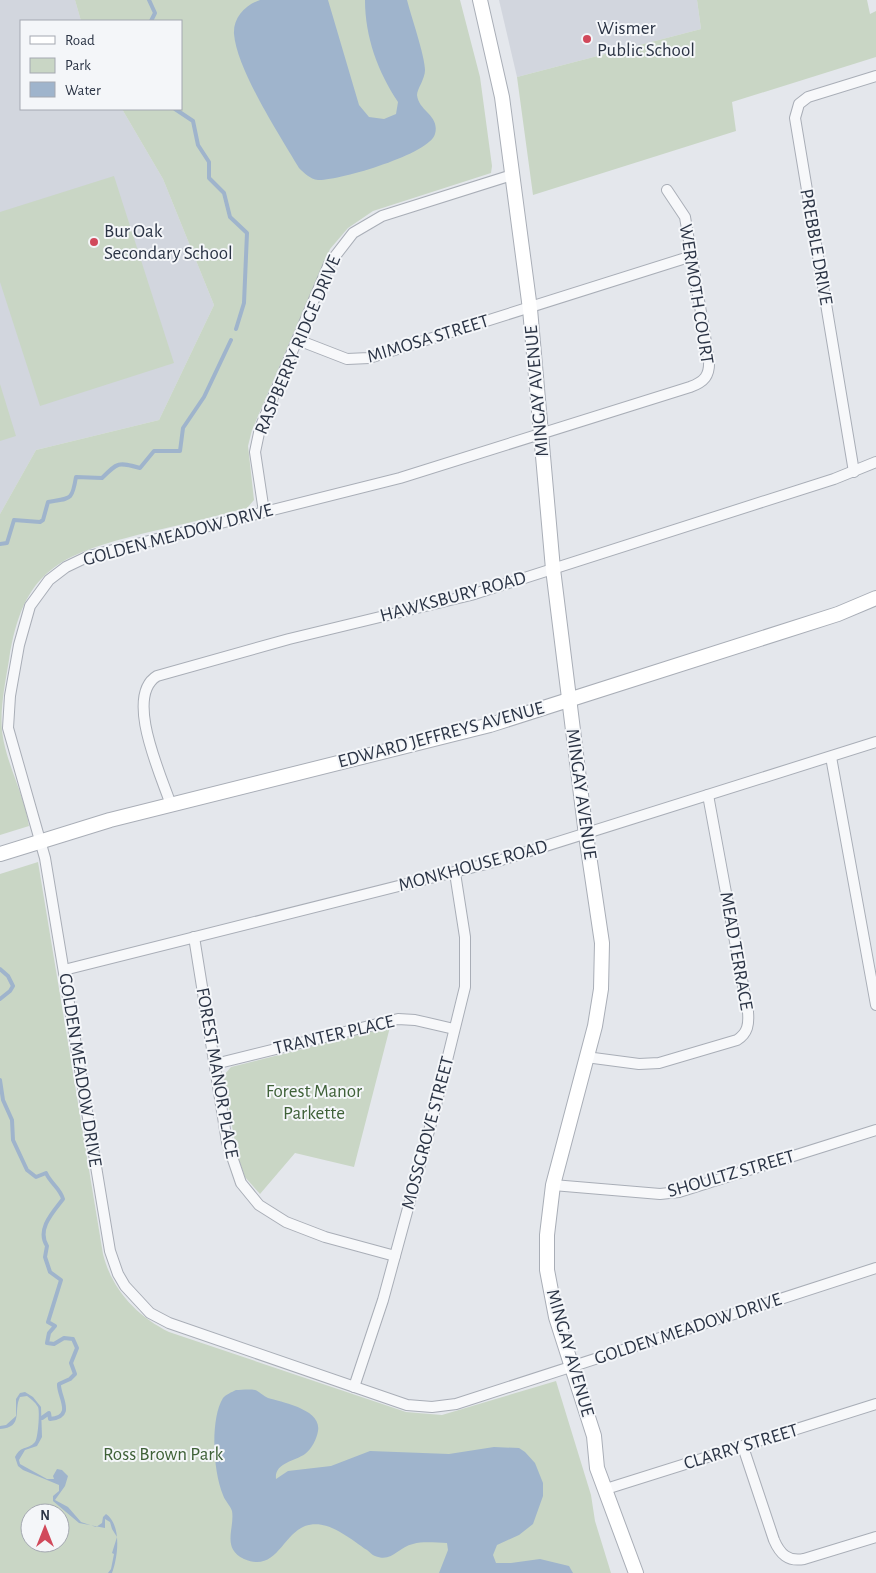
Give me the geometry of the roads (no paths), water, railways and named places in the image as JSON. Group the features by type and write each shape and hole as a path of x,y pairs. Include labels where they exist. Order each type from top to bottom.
{"street":[{"name":"MINGAY AVENUE","path":"480,0 499,79 530,309 553,569 568,700 603,956 598,1007 553,1185 548,1229 547,1270 556,1317 594,1436 597,1468 636,1573"},
{"name":"PREBBLE DRIVE","path":"854,472 794,118 799,104 808,97 876,76"},
{"name":"RASPBERRY RIDGE DRIVE","path":"264,512 255,452 260,428 329,264 353,233 382,216 512,175"},
{"name":"WERMOTH COURT","path":"541,433 690,387 705,379 710,368 685,217 667,190"},
{"name":"MIMOSA STREET","path":"298,340 339,356 358,360 530,309 692,256"},
{"name":"GOLDEN MEADOW DRIVE","path":"541,433 400,478 89,556 66,567 40,590 30,606 23,624 10,696 8,728 41,841 110,1251 118,1274 125,1286 150,1313 169,1323 407,1404 432,1407 456,1404 876,1268"},
{"name":"HAWKSBURY ROAD","path":"171,804 144,715 143,694 150,680 157,676 290,639 471,596 854,472 876,462"},
{"name":"EDWARD JEFFREYS AVENUE","path":"0,854 171,804 460,733 838,614 876,598"},
{"name":"MONKHOUSE ROAD","path":"64,970 455,873 586,834 876,742"},
{"path":"831,757 876,1005"},
{"name":"MEAD TERRACE","path":"586,1057 639,1064 659,1063 737,1040 747,1030 749,1022 748,1012 708,795"},
{"name":"MOSSGROVE STREET","path":"354,1387 395,1256 465,987 467,970 465,937 455,873"},
{"name":"FOREST MANOR PLACE","path":"194,937 231,1158 236,1172 249,1194 270,1214 286,1222 325,1237 395,1256"},
{"name":"TRANTER PLACE","path":"214,1064 398,1019 415,1020 454,1029"},
{"name":"SHOULTZ STREET","path":"553,1185 660,1194 679,1192 876,1130"},
{"name":"CLARRY STREET","path":"606,1489 876,1404"},
{"path":"743,1447 774,1540 778,1550 784,1556 792,1560 804,1559 876,1537"}],"water":[{"path":"260,0 328,0 359,105 369,117 384,119 396,114 398,102 384,79 374,54 367,27 365,0 407,0 425,70 417,95 421,106 435,122 436,128 435,134 429,142 401,158 344,176 318,180 305,174 299,168 260,102 237,49 234,28 238,18 249,5"},
{"path":"236,1390 255,1390 268,1398 291,1404 307,1412 318,1423 318,1431 310,1449 305,1454 278,1469 276,1479 288,1471 331,1466 370,1451 449,1454 494,1447 519,1448 535,1463 543,1483 543,1496 533,1524 519,1535 497,1545 493,1555 496,1563 540,1559 569,1566 573,1573 439,1573 448,1550 447,1543 426,1542 413,1544 391,1556 381,1558 373,1555 338,1530 313,1524 297,1531 278,1551 264,1561 255,1562 244,1559 237,1554 231,1543 232,1511 220,1485 214,1445 219,1407 224,1397"},
{"path":"25,1392 33,1397 41,1407 42,1437 37,1446 25,1450 19,1460 20,1464 47,1479 54,1479 53,1476 57,1469 62,1470 68,1476 65,1486 55,1500 61,1503 53,1501 53,1496 59,1491 59,1485 23,1470 18,1466 15,1457 22,1449 32,1445 36,1440 39,1409 34,1402 27,1396 20,1397 15,1422 7,1428 0,1429 0,1426 6,1425 16,1416 16,1399 20,1393"},
{"path":"70,1509 81,1522 91,1525 79,1523 70,1515"},
{"path":"106,1514 115,1526 117,1537 110,1522 105,1519 105,1528 97,1526 102,1523 103,1517"},
{"path":"117,1537 114,1566 112,1573 108,1573 111,1569 114,1554 112,1553"}],"waterway":[{"path":"149,0 155,13 152,20"},
{"path":"176,110 193,121 198,145 209,162 209,178 224,193 230,217 247,233 244,303 236,329"},
{"path":"0,544 7,543 14,520 40,522 43,520 48,502 69,497 76,477 102,478 115,466 123,464 140,468 154,451 180,451 183,428 204,397 231,340"},
{"path":"0,969 8,976 13,986 0,999"},
{"path":"0,1080 3,1100 12,1120 13,1140 27,1170 36,1177 46,1173 63,1199 51,1215 44,1233 44,1240 47,1246 45,1257 50,1272 61,1280 48,1322 55,1326 49,1333 47,1343 54,1344 64,1338 73,1339 77,1348 71,1363 75,1374 70,1379 59,1384 64,1405 62,1414 50,1419 49,1413 42,1418"}],"place":[{"name":"Wismer Public School","path":"587,39"},
{"name":"Bur Oak Secondary School","path":"94,242"}],"park label":[{"name":"Forest Manor Parkette","path":"314,1102"},
{"name":"Ross Brown Park","path":"163,1454"}]}
